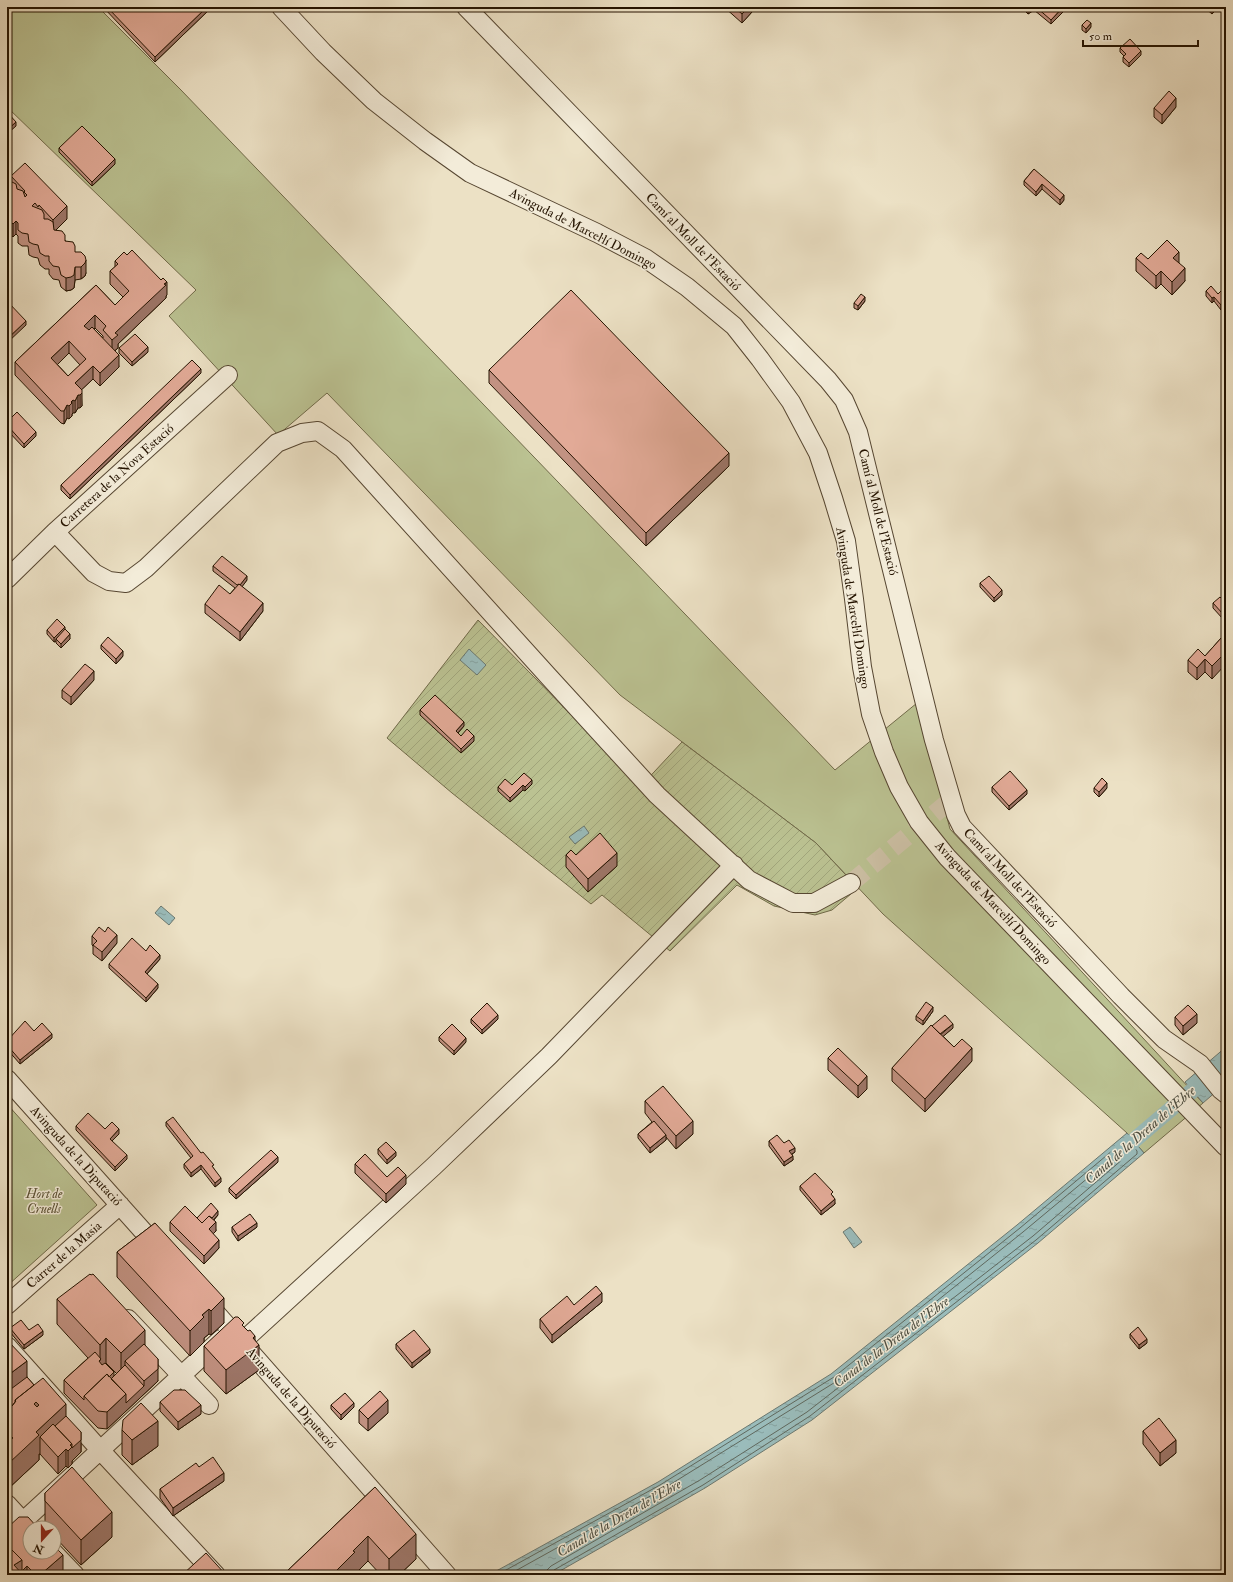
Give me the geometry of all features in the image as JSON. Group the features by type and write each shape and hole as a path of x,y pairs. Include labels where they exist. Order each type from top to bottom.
{"street":[{"name":"Avinguda de Marcel·lí Domingo","path":"281,7 323,52 374,101 425,142 470,173 597,233 645,258 687,287 734,326 791,402 818,453 846,541 862,666 871,714 884,752 899,787 919,822 947,857 1226,1148"},
{"name":"Camí al Moll de l'Estació","path":"466,7 828,380 844,400 858,432 934,740 956,815 962,827 1136,1011 1164,1039 1200,1064 1224,1092"},
{"name":"Carretera de la Nova Estació","path":"7,579 55,532 228,375"},
{"path":"55,532 94,573 109,581 126,583 146,568 277,443 302,433 318,431 343,449 657,795 749,880 793,904 814,903 851,883"},
{"path":"32,1520 101,1451 181,1376 236,1336 433,1167 549,1056 734,865"},
{"name":"Avinguda de la Diputació","path":"7,1079 168,1258"},
{"name":"Carrer de la Masia","path":"7,1305 120,1205"},
{"name":"Avinguda de la Diputació","path":"199,1294 236,1336 369,1499 447,1575"},
{"path":"116,1307 209,1405"},
{"path":"7,1346 101,1451 216,1575"},
{"path":"7,1504 22,1520"},
{"path":"7,1536 22,1528"},
{"path":"60,1560 75,1575"}],"green space":[{"path":"7,7 98,7 181,90 835,770 917,703 950,829 1203,1103 1144,1153 1127,1133 883,914 816,843 620,695 327,393 278,435 169,316 196,290 7,107"},
{"path":"478,620 641,786 682,742 816,843 858,888 832,910 815,915 774,906 737,885 670,951 602,895 591,904 452,793 387,738"},
{"name":"Hort de Cruells","path":"7,1104 97,1205 7,1286"}],"water":[{"path":"469,649 486,665 477,675 460,660"},
{"path":"584,826 589,833 575,844 569,837"},
{"path":"161,906 175,918 169,925 155,913"},
{"path":"1226,1047 1226,1083 1203,1103 1185,1082"},
{"path":"1127,1133 1144,1153 1038,1243 812,1420 705,1488 553,1575 489,1575 658,1482 831,1374 1017,1225"},
{"path":"850,1227 862,1242 854,1248 843,1232"}],"building":[{"path":"107,7 207,7 155,57"},
{"path":"734,7 749,7 742,14"},
{"path":"1025,7 1032,7 1028,10"},
{"path":"1036,7 1063,7 1051,20"},
{"path":"1087,20 1091,23 1086,29 1082,25"},
{"path":"1130,39 1141,51 1129,63 1123,57 1126,54 1120,48"},
{"path":"1169,91 1176,98 1162,115 1154,108"},
{"path":"7,112 16,122 7,130"},
{"path":"82,126 115,159 92,182 59,148"},
{"path":"25,163 67,206 53,220 39,205 38,207 35,203 32,206 42,210 44,219 48,219 53,222 54,230 62,231 65,235 65,241 73,242 75,252 81,252 85,256 85,263 81,267 75,267 74,275 71,277 66,278 61,275 59,267 53,266 49,261 49,256 45,256 40,253 38,245 29,242 28,234 22,233 18,230 18,223 16,221 13,224 7,218 7,175 9,176 10,181 16,184 17,189 23,191 25,197 27,195 24,192 25,191 11,176"},
{"path":"1034,169 1064,195 1060,200 1042,184 1036,192 1024,181"},
{"path":"1167,240 1179,252 1173,258 1185,268 1172,282 1161,271 1156,276 1136,258 1141,253 1148,259"},
{"path":"132,250 161,280 163,278 167,282 164,284 166,285 115,333 118,335 112,340 103,330 106,326 95,315 84,326 89,330 92,327 119,355 100,373 93,366 75,383 82,390 82,393 78,395 75,401 73,400 71,402 72,403 69,406 67,405 64,411 61,411 15,362 96,285 115,305 129,291 110,271 118,264 115,261 124,252 127,255","holes":["69,341 86,359 68,376 51,358"]},
{"path":"1211,286 1218,294 1226,286 1226,301 1221,305 1206,291"},
{"path":"571,290 729,453 646,533 489,370"},
{"path":"861,294 865,297 858,306 854,303"},
{"path":"7,301 26,321 7,339"},
{"path":"135,334 148,347 132,362 119,348"},
{"path":"192,360 201,369 70,495 61,485"},
{"path":"17,412 36,432 24,444 7,425 7,422"},
{"path":"222,556 247,576 240,585 237,585 213,566"},
{"path":"989,576 1002,590 994,598 980,583"},
{"path":"239,584 263,603 240,632 205,604 219,585 230,594"},
{"path":"1220,597 1226,603 1226,612 1223,614 1213,603"},
{"path":"57,619 65,627 54,638 47,630"},
{"path":"65,629 70,634 61,644 56,639"},
{"path":"108,637 123,651 116,659 101,645"},
{"path":"1222,637 1226,641 1226,652 1212,666 1205,659 1197,668 1188,660 1198,649 1205,656"},
{"path":"85,664 94,671 71,697 62,690"},
{"path":"435,695 464,722 456,731 461,736 467,729 474,736 461,749 420,710"},
{"path":"1010,771 1027,790 1009,806 992,787"},
{"path":"524,773 532,780 525,787 523,785 510,798 498,787 505,779 512,785"},
{"path":"1102,778 1107,783 1099,792 1094,788"},
{"path":"600,833 617,853 588,879 566,855 571,850 576,855"},
{"path":"99,927 105,932 108,927 117,935 102,952 93,945 97,941 92,936"},
{"path":"132,938 146,951 150,945 160,955 145,972 158,984 146,998 109,964"},
{"path":"926,1002 933,1007 923,1021 916,1016"},
{"path":"487,1003 498,1015 482,1030 471,1019"},
{"path":"1188,1005 1197,1014 1183,1026 1175,1017"},
{"path":"945,1015 953,1024 940,1034 932,1026"},
{"path":"25,1021 34,1031 42,1023 52,1034 20,1060 7,1045 7,1041"},
{"path":"452,1024 466,1038 454,1051 439,1037"},
{"path":"931,1025 954,1047 962,1039 972,1048 925,1099 892,1068"},
{"path":"838,1048 867,1076 858,1086 828,1058"},
{"path":"663,1086 693,1121 676,1136 645,1101"},
{"path":"88,1113 105,1129 112,1122 119,1129 110,1139 127,1155 115,1167 76,1126"},
{"path":"173,1117 201,1153 203,1152 214,1165 212,1166 221,1178 215,1183 201,1165 191,1173 184,1164 193,1156 166,1122"},
{"path":"654,1121 666,1135 650,1148 638,1134"},
{"path":"777,1135 784,1143 789,1140 795,1148 789,1151 793,1156 784,1162 769,1141"},
{"path":"386,1142 396,1152 387,1160 378,1149"},
{"path":"271,1150 278,1157 236,1195 229,1188"},
{"path":"365,1154 387,1177 398,1167 406,1175 386,1194 355,1164"},
{"path":"815,1173 833,1192 831,1194 835,1199 821,1211 800,1186"},
{"path":"211,1203 218,1211 212,1218 209,1216 202,1223 197,1218"},
{"path":"185,1206 202,1223 209,1216 216,1222 209,1229 219,1240 204,1256 170,1222"},
{"path":"250,1214 257,1223 238,1236 232,1227"},
{"path":"155,1223 224,1298 211,1311 209,1309 202,1315 204,1317 190,1331 117,1252"},
{"path":"90,1274 93,1274 145,1330 121,1353 106,1338 100,1345 57,1299"},
{"path":"596,1286 602,1293 552,1335 540,1319 567,1296 574,1305"},
{"path":"235,1317 238,1317 244,1323 242,1325 248,1331 250,1330 255,1336 253,1338 259,1345 226,1370 204,1346"},
{"path":"21,1320 29,1330 38,1324 43,1331 24,1345 10,1328"},
{"path":"1138,1327 1147,1339 1139,1345 1130,1334"},
{"path":"414,1330 430,1349 412,1363 396,1344"},
{"path":"7,1340 27,1361 7,1376"},
{"path":"144,1344 158,1359 158,1369 144,1381 125,1361"},
{"path":"95,1352 101,1359 99,1361 102,1365 105,1363 114,1372 109,1377 107,1374 84,1396 84,1400 64,1380"},
{"path":"125,1365 144,1386 126,1403 126,1394 111,1379"},
{"path":"107,1374 126,1394 107,1412 98,1411 84,1396"},
{"path":"27,1377 34,1385 15,1400 12,1406 7,1400 7,1392"},
{"path":"43,1378 66,1404 36,1432 39,1435 9,1463 7,1461 7,1443 13,1438 8,1433 7,1434 7,1400 12,1406 16,1401 15,1400","holes":["36,1402 39,1405 37,1407 34,1404"]},
{"path":"174,1390 185,1390 201,1405 178,1422 160,1402"},
{"path":"380,1391 388,1400 368,1419 359,1410"},
{"path":"345,1393 354,1403 341,1415 331,1405"},
{"path":"141,1403 158,1421 132,1440 122,1430 123,1420"},
{"path":"66,1416 81,1432 81,1440 72,1448 72,1444 55,1426"},
{"path":"1159,1418 1176,1440 1160,1453 1143,1431"},
{"path":"53,1424 72,1444 70,1445 72,1447 68,1451 66,1449 58,1457 40,1437"},
{"path":"213,1457 224,1473 173,1508 160,1489 196,1463 199,1467"},
{"path":"72,1467 112,1512 81,1540 45,1501 45,1493"},
{"path":"375,1487 416,1534 389,1559 368,1536 353,1551 355,1552 332,1575 283,1575"},
{"path":"19,1517 28,1517 31,1520 22,1520 22,1560 7,1545 7,1528"},
{"path":"7,1545 22,1560 14,1565 23,1575 7,1575"},
{"path":"206,1553 226,1575 182,1575"},
{"path":"22,1560 57,1560 40,1575 36,1575 27,1566 22,1571"}],"waterway":[{"name":"Canal de la Dreta de l'Ebre","path":"1118,1154 1226,1062"}],"tunnel":[{"path":"851,883 951,800"}]}
